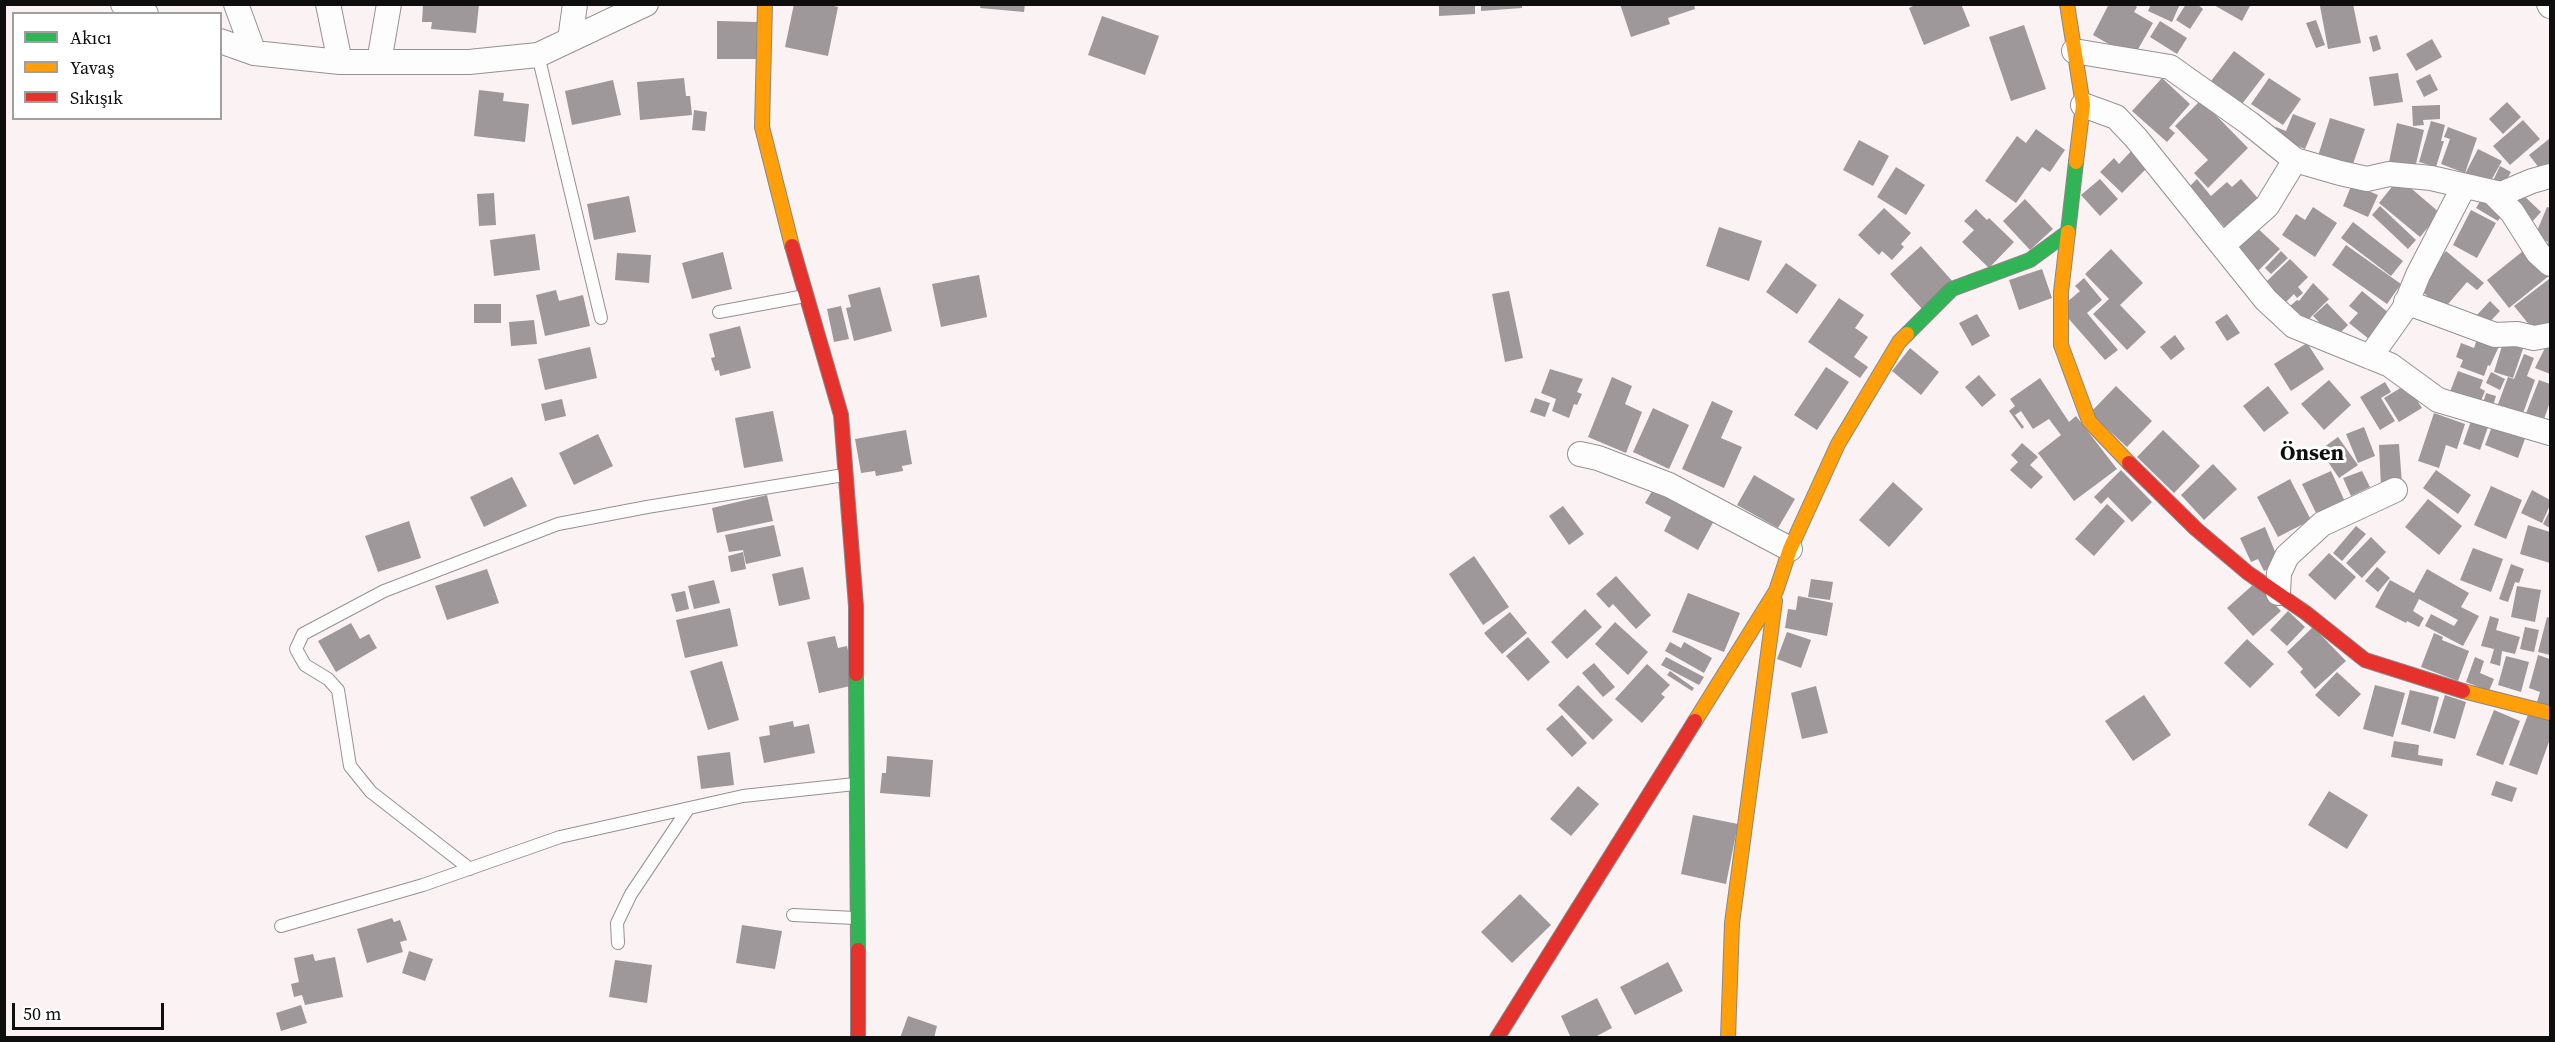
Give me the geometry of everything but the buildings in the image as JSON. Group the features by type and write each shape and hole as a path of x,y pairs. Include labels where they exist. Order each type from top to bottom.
{"street":[{"path":"123,4 141,12"},
{"path":"236,4 254,53"},
{"path":"328,4 340,62"},
{"path":"379,62 389,4"},
{"path":"570,40 575,4"},
{"path":"222,42 254,53 340,62 469,62 538,56 646,4"},
{"path":"765,4 762,127 841,415 856,606 858,1038"},
{"path":"2067,4 2083,105 2061,292 2061,345 2089,421 2196,529 2248,573 2307,613 2365,660 2430,682 2550,713"},
{"path":"2074,51 2170,67 2295,159 2340,174 2367,178 2389,174 2431,178 2501,194 2550,176"},
{"path":"2083,105 2116,117 2136,138 2266,300 2294,327 2390,365 2438,399 2550,433"},
{"path":"2223,245 2266,206 2295,159"},
{"path":"2370,357 2403,309 2464,186"},
{"path":"2492,192 2512,212 2538,253 2550,264"},
{"path":"1728,1038 1732,923 1776,591 1790,549 1838,444 1899,342 1952,289 2030,261 2068,232"},
{"path":"2406,302 2495,335 2517,334 2534,338 2550,335"},
{"path":"1580,454 1598,458 1669,486 1790,549"},
{"path":"2278,593 2279,573 2287,556 2322,524 2395,490"},
{"path":"1497,1038 1776,591"}],"lane":[{"path":"538,56 601,318"},
{"path":"720,312 807,296"},
{"path":"470,869 370,792 350,766 338,690 328,680 305,665 296,650 303,634 384,591 558,524 647,507 846,475"},
{"path":"281,926 423,885 560,837 743,796 856,783"},
{"path":"618,944 617,922 631,894 687,809"},
{"path":"793,915 856,918"}],"traffic: fast":[{"path":"1907,334 1952,289 2030,260 2068,232 2076,162"},
{"path":"856,674 858,950"}],"traffic: slow":[{"path":"765,4 762,127 792,246"},
{"path":"2067,4 2083,105 2076,162"},
{"path":"2068,232 2061,292 2061,345 2089,421 2129,463"},
{"path":"1695,721 1776,591 1790,549 1838,444 1899,342 1907,334"},
{"path":"1728,1038 1732,923 1775,601"},
{"path":"2463,691 2550,713"}],"traffic: jam":[{"path":"792,246 841,415 856,606 856,674"},
{"path":"2129,463 2196,529 2248,573 2306,613 2365,660 2463,691"},
{"path":"1497,1038 1695,721"},
{"path":"858,950 858,1038"}],"district":[{"name":"Önsen","path":"2312,454"}]}
